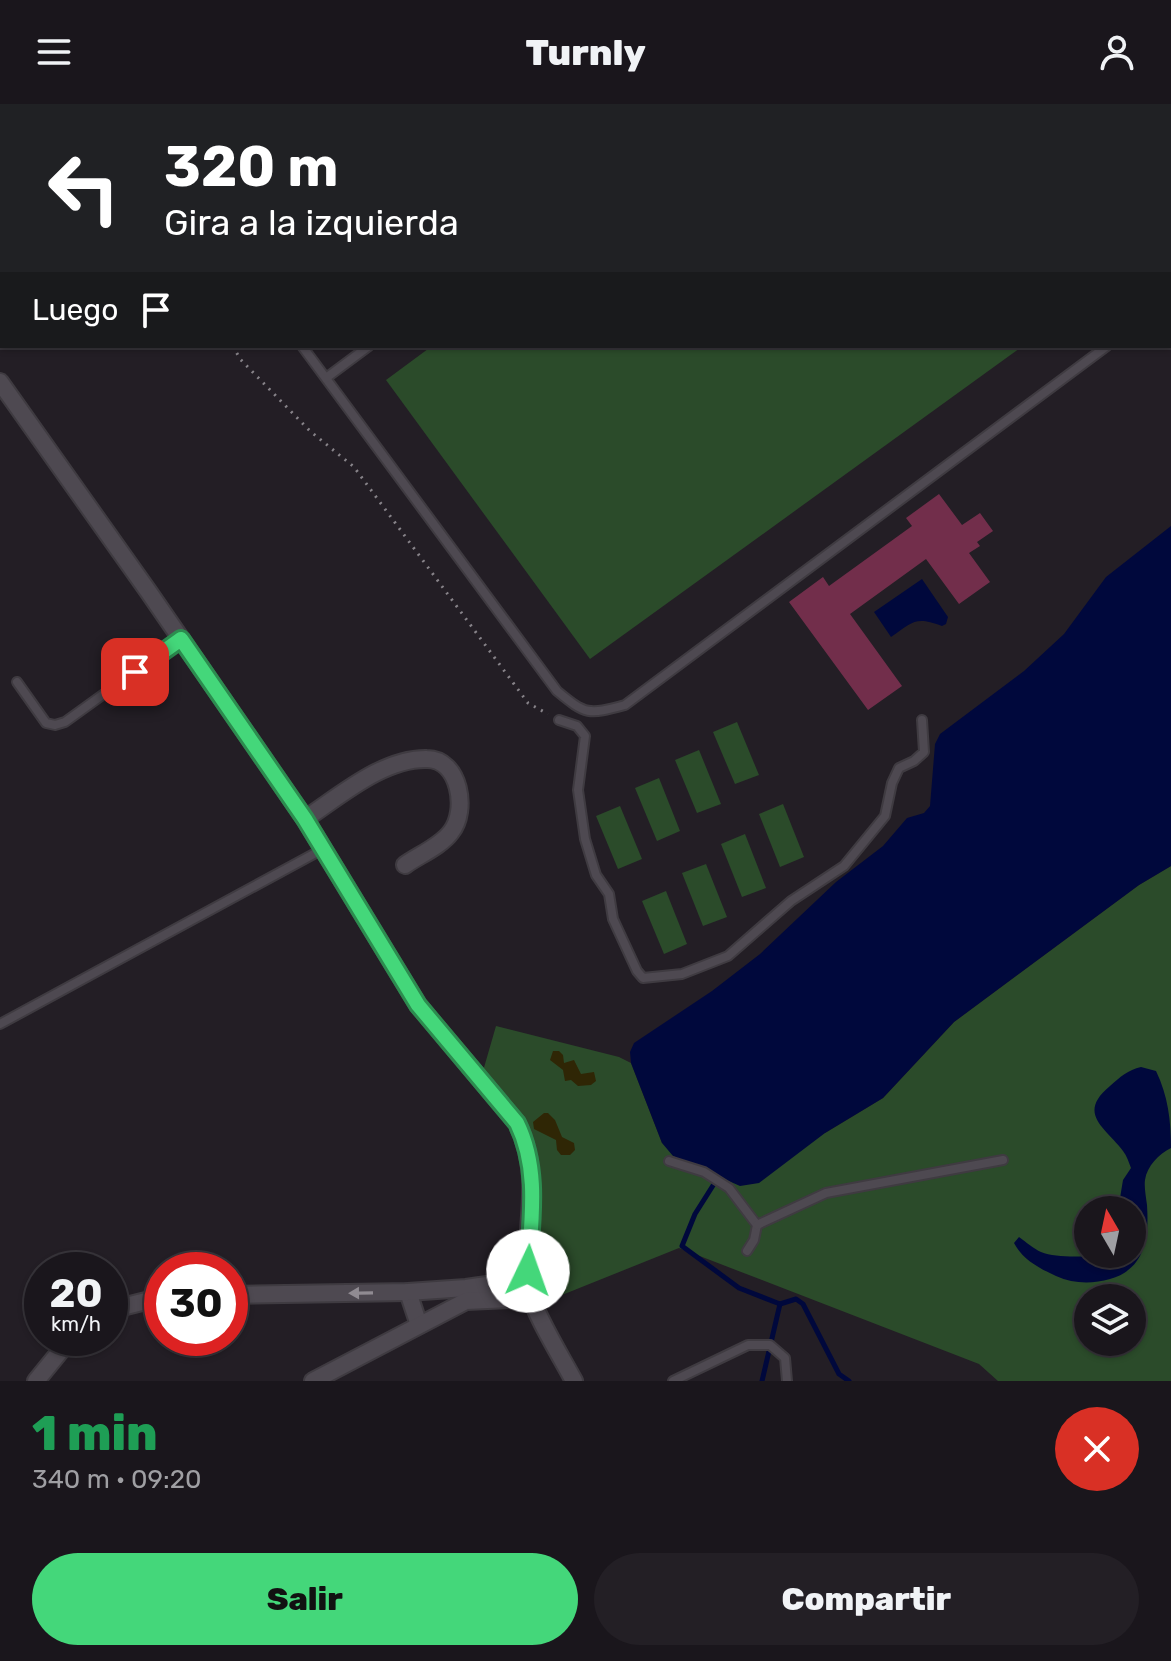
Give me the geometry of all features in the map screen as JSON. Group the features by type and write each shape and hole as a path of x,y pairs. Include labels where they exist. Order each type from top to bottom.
{"street":[{"path":"0,382 305,819 418,1005 517,1123 525,1140 533,1173 528,1279 531,1298 574,1381"},
{"path":"305,819 392,765 428,758 446,765 457,783 461,814 450,834 405,865"},
{"path":"313,1381 419,1325 466,1295 528,1279"},
{"path":"248,1295 408,1292 531,1298"},
{"path":"408,1292 419,1325"},
{"path":"36,1381 56,1356"}],"lane":[{"path":"304,348 557,691 582,711 601,711 625,705 638,696 1104,348"},
{"path":"326,378 366,348"},
{"path":"17,682 46,723 55,725 65,722 181,639"},
{"path":"559,720 577,726 585,736 578,790 585,839 596,875 609,894 613,919 643,978 682,974 728,956 791,901 844,866 885,816 892,783 899,768 924,752 922,720"},
{"path":"0,1024 324,848"},
{"path":"757,1225 826,1193 1003,1160"},
{"path":"669,1161 729,1188 757,1225 754,1240 747,1251"},
{"path":"673,1381 748,1345 770,1345 785,1358 787,1381"}],"path":[{"path":"234,348 240,359 310,431 354,467 528,703 559,720"}],"green space":[{"path":"429,348 1020,348 590,659 386,380"},
{"path":"737,722 759,775 735,784 713,732"},
{"path":"699,750 721,804 697,813 675,760"},
{"path":"659,778 680,831 657,841 635,788"},
{"path":"783,804 804,857 780,867 759,814"},
{"path":"620,806 642,859 618,869 596,816"},
{"path":"745,834 766,888 742,897 721,844"},
{"path":"706,864 727,917 703,926 682,873"},
{"path":"1171,866 1171,1381 998,1381 979,1364 679,1248 552,1299 532,1260 533,1168 483,1071 496,1026 619,1057 631,1063 662,1143 825,1133 883,1098 954,1022 1139,885"},
{"path":"666,891 687,944 664,954 642,901"}],"sand":[{"path":"553,1051 563,1055 564,1063 574,1060 581,1074 594,1072 596,1081 591,1085 578,1086 571,1080 565,1081 563,1070 550,1060"},
{"path":"544,1113 555,1120 562,1137 574,1143 575,1150 570,1155 561,1155 556,1140 534,1129 533,1122"}],"shaded area":[{"path":"1171,526 1171,866 1139,885 954,1022 883,1098 825,1133 759,1183 740,1186 673,1156 662,1143 631,1063 630,1052 634,1043 712,991 760,954 836,882 883,846 907,818 924,813 930,806 935,744 940,734 1024,671 1064,634 1106,577"},
{"path":"922,579 948,617 946,624 915,622 891,637 874,612"},
{"path":"1141,1067 1156,1071 1168,1108 1171,1148 1154,1161 1146,1175 1147,1228 1146,1239 1146,1196 1120,1196 1123,1180 1131,1168 1095,1113 1100,1096 1128,1072"},
{"path":"1019,1237 1041,1252 1074,1256 1074,1268 1131,1268 1110,1279 1096,1282 1070,1281 1032,1263 1014,1243"}],"building":[{"path":"939,494 962,525 980,513 993,531 977,542 980,546 969,553 990,582 959,604 926,559 850,614 902,686 868,710 789,602 823,577 829,586 912,526 906,518"}],"waterway":[{"path":"719,1176 695,1214 682,1246 739,1288 780,1304 762,1381"},
{"path":"780,1304 796,1299 803,1304 839,1374 849,1381"}],"route":[{"path":"135,672 181,639 324,848 418,1005 517,1123 525,1140 533,1173 528,1271"}]}
